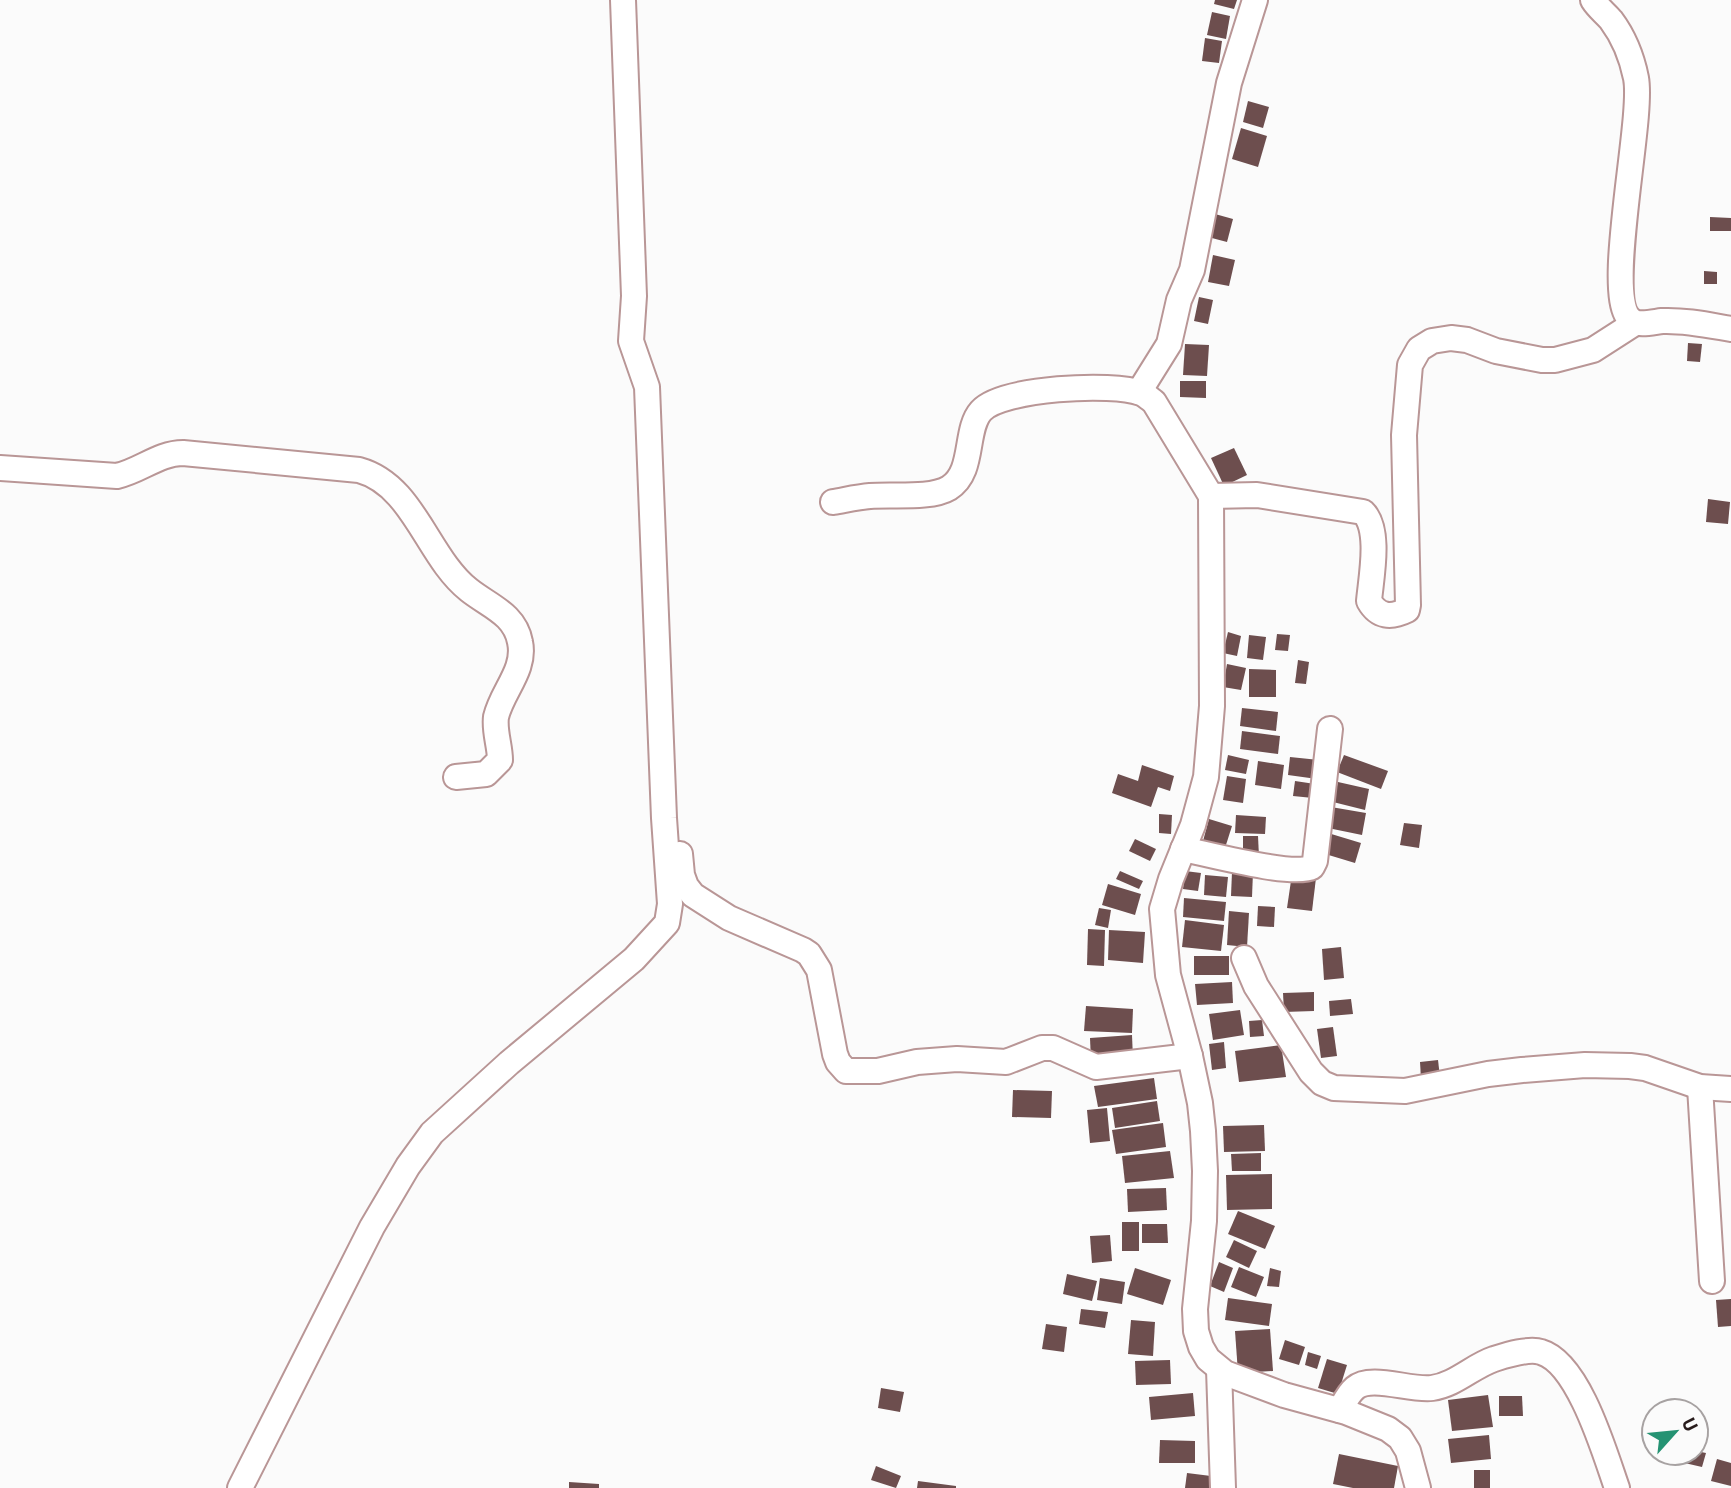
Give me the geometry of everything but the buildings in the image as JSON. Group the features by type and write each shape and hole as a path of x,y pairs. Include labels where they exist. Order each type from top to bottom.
{"street":[{"path":"240,1488 372,1227 408,1166 432,1133 509,1063 635,959 667,923 670,904 664,818 647,387 631,341 634,296 623,0"},
{"path":"1139,392 1169,344 1179,300 1192,270 1229,83 1255,0"},
{"path":"1593,0 1620,34 1636,77 1638,94 1621,266 1625,313 1635,323"},
{"path":"1211,496 1247,494 1363,512 1372,525 1369,601 1379,614 1389,616 1401,613 1407,610 1408,605 1404,435 1410,365 1419,349 1432,341 1451,338 1467,340 1496,351 1555,360 1593,350 1635,323 1671,321 1731,329"},
{"path":"833,502 868,496 931,493 950,487 965,464 979,413 991,404 1020,395 1088,387 1139,392 1154,402 1211,496 1212,706 1206,777 1193,825 1162,909 1168,975 1200,1103 1205,1171 1204,1221 1195,1309 1196,1331 1201,1347 1219,1369 1284,1395 1340,1410 1388,1429 1400,1438 1408,1451 1418,1488"},
{"path":"0,468 117,476 127,474 163,456 183,453 359,470 386,483 401,500 450,572 466,588 510,620 521,645 521,662 496,717 500,760 486,774 456,777"},
{"path":"1183,849 1264,865 1302,870 1312,867 1315,861 1330,729"},
{"path":"664,818 674,818 678,823 682,875 685,886 693,895 729,918 803,950 814,960 820,970 835,1054 846,1071 878,1071 916,1062 957,1059 1006,1062 1042,1048 1053,1048 1096,1067 1190,1056"},
{"path":"1244,958 1255,986 1298,1054 1322,1083 1334,1088 1405,1091 1488,1074 1585,1065 1645,1068 1700,1087 1731,1089"},
{"path":"1700,1087 1712,1281"},
{"path":"1340,1410 1353,1389 1362,1383 1373,1381 1413,1389 1434,1388 1492,1360 1540,1351 1556,1360 1575,1385 1590,1412 1617,1488"},
{"path":"1219,1369 1223,1488"}]}
